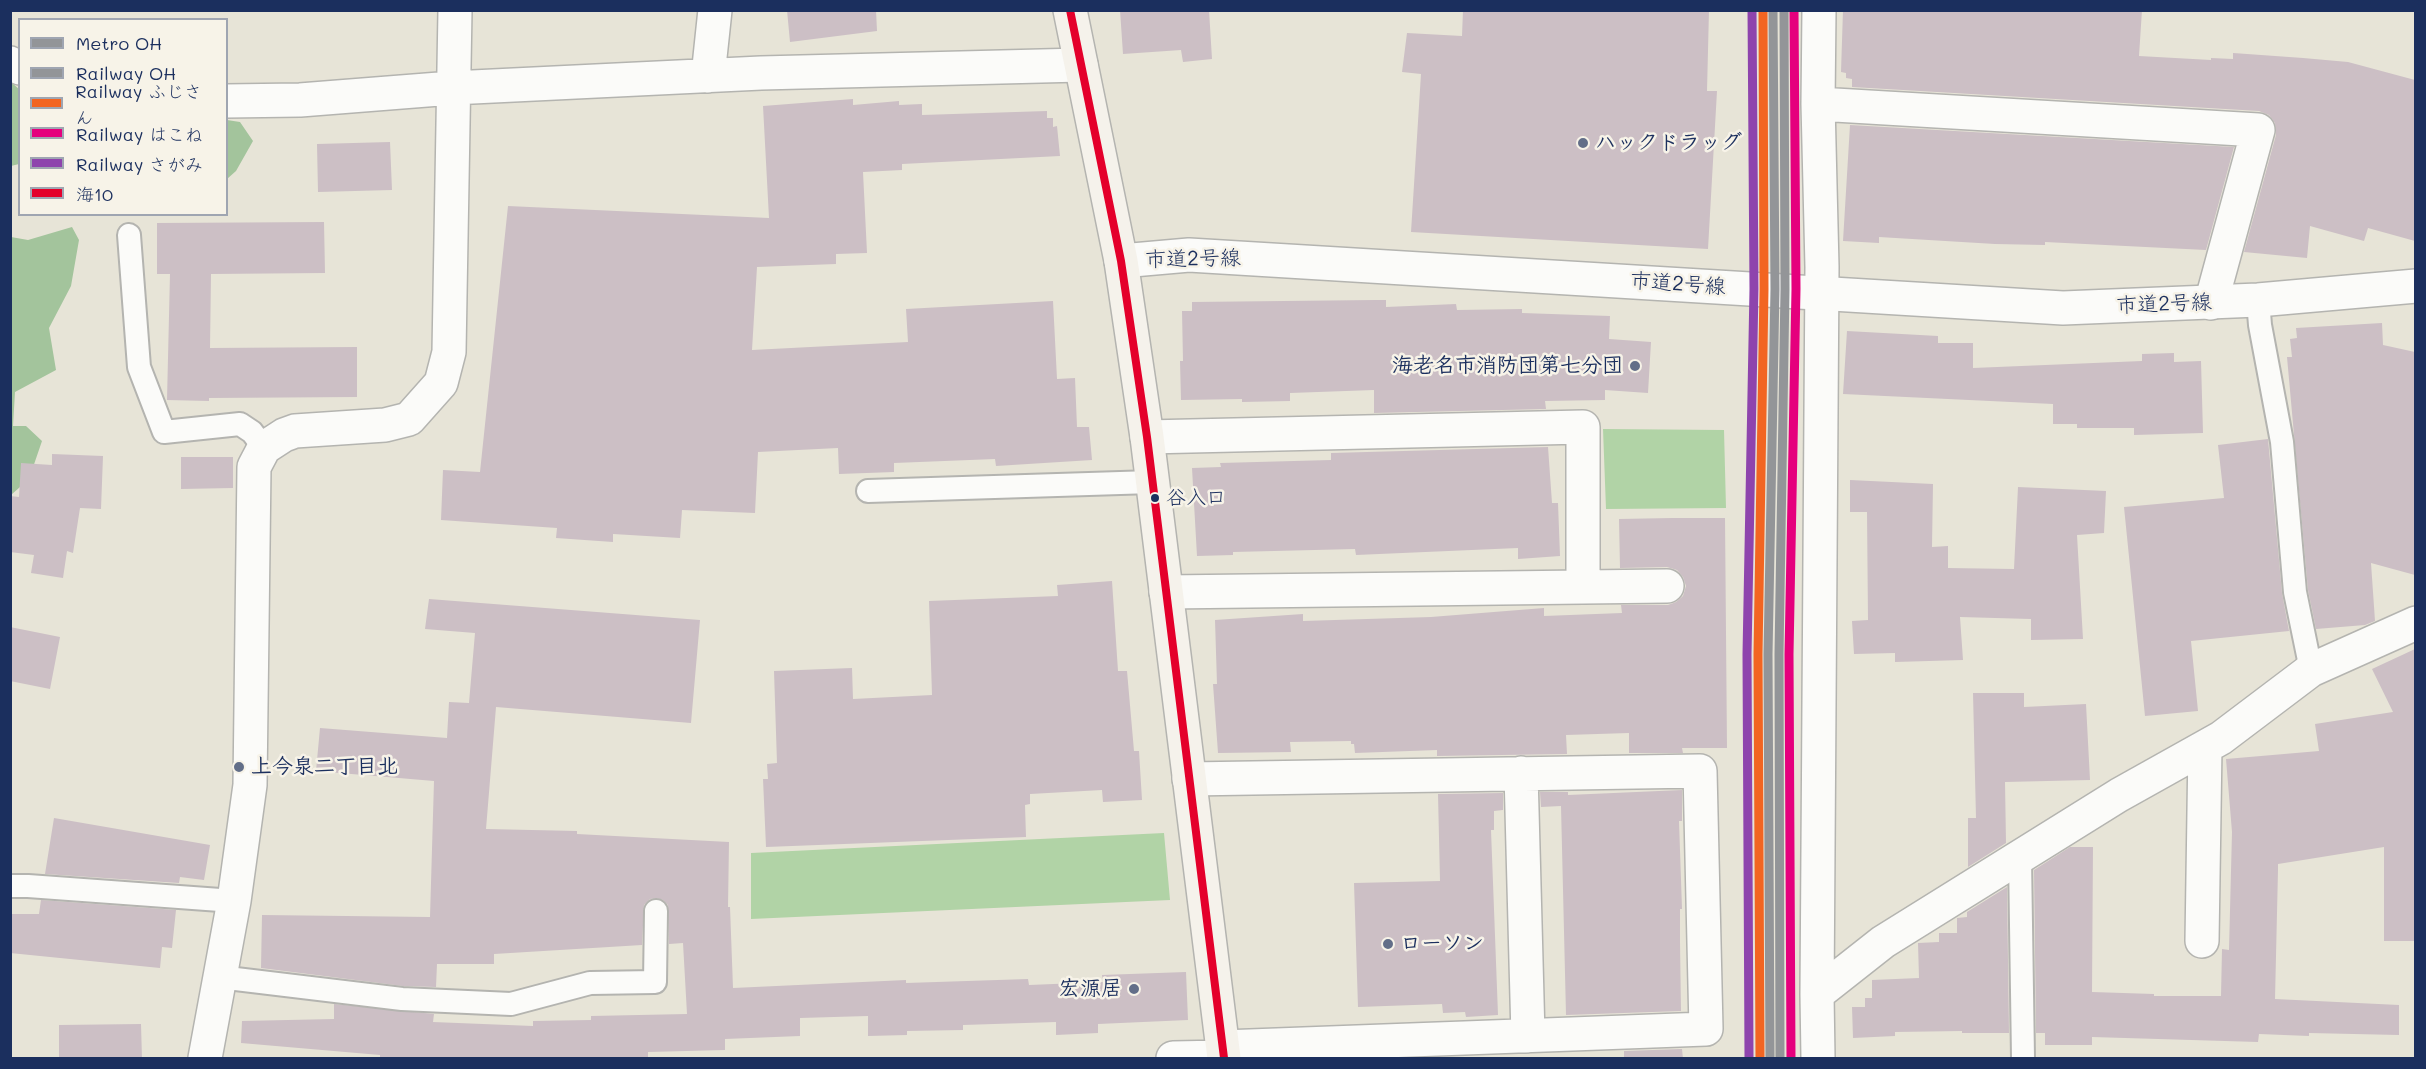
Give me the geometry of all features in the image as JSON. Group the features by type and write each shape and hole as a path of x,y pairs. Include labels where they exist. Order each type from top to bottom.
{"main road":[{"path":"1070,10 1121,261 1147,437 1224,1054"}],"street":[{"path":"205,1059 234,901 250,785 254,467 264,448 296,431 385,425 409,419 441,383 449,352 455,10"},
{"path":"708,76 715,10"},
{"path":"1818,1059 1822,292 1818,104 1819,10"},
{"path":"228,101 708,76 1081,65"},
{"path":"1818,104 2258,130 2211,303"},
{"name":"市道2号線","path":"1121,261 1189,255 2063,308 2211,303 2415,286"},
{"path":"1147,437 1583,427 1583,587"},
{"path":"1166,592 1667,586"},
{"path":"1817,993 1883,942 2119,795 2221,738 2312,670 2415,623"},
{"path":"2202,941 2205,747"},
{"path":"1173,1059 1528,1036 1706,1029 1700,771 1189,779"},
{"path":"1521,773 1528,1036"}],"lane":[{"path":"129,235 139,367 164,432 240,424 252,432 264,448"},
{"path":"2258,300 2259,325 2282,442 2295,592 2312,670"},
{"path":"868,491 1152,482"},
{"path":"2020,858 2023,1059"},
{"path":"10,886 234,901"},
{"path":"219,977 402,999 511,1004 590,983 655,982 656,911"}],"green space":[{"path":"11,82 18,88 18,164 11,166"},
{"path":"228,120 240,122 253,141 236,171 228,178"},
{"path":"72,227 79,240 71,286 49,328 56,370 15,392 13,426 26,426 42,441 29,479 11,495 11,237 28,240"},
{"path":"1603,429 1724,430 1726,508 1606,509"},
{"path":"1164,833 1170,900 751,919 751,853"}],"building":[{"path":"787,10 876,10 877,31 790,42"},
{"path":"1120,10 1209,10 1212,59 1183,62 1181,50 1123,54"},
{"path":"1463,10 1709,10 1707,91 1717,91 1708,249 1411,232 1421,74 1402,72 1407,33 1462,36"},
{"path":"1843,10 2142,10 2139,56 2211,60 2211,58 2233,59 2233,53 2303,58 2348,62 2415,80 2415,241 2368,228 2364,241 2310,226 2307,258 2244,252 2276,135 2275,123 2269,115 2259,111 1852,87 1852,79 1846,78 1846,73 1841,72"},
{"path":"853,99 853,105 899,101 899,105 922,104 922,115 1047,111 1047,118 1053,118 1053,127 1057,126 1060,156 902,164 902,170 863,172 867,253 836,254 836,264 757,267 752,350 908,342 906,309 1053,301 1057,379 1075,378 1077,427 1089,427 1092,460 996,466 995,459 894,463 894,472 839,474 838,448 758,452 755,513 682,510 680,538 613,534 613,542 556,538 557,528 441,520 443,470 480,472 508,206 769,218 763,106"},
{"path":"1850,125 2234,147 2206,250 2045,242 2045,245 1995,244 1879,237 1879,243 1843,241"},
{"path":"390,142 392,190 318,192 317,144"},
{"path":"324,222 325,273 211,274 210,348 357,347 357,397 167,400 170,274 157,274 157,223"},
{"path":"1386,300 1386,307 1456,304 1457,310 1522,309 1522,313 1610,316 1609,339 1651,342 1648,393 1605,390 1605,400 1545,401 1546,409 1374,413 1374,390 1290,393 1290,401 1181,400 1182,311 1192,311 1192,302"},
{"path":"2382,323 2383,345 2415,352 2415,575 2371,563 2375,621 2365,625 2316,629 2308,590 2287,357 2292,357 2290,339 2297,338 2296,328"},
{"path":"1847,331 1938,336 1938,343 1973,343 1973,368 2142,361 2142,354 2174,353 2174,362 2201,361 2203,433 2134,435 2134,428 2077,428 2077,424 2053,424 2053,404 1843,394"},
{"path":"2268,439 2282,593 2289,631 2191,641 2198,711 2145,716 2124,507 2224,498 2218,445"},
{"path":"1548,447 1552,503 1558,503 1560,556 1518,559 1518,548 1356,555 1355,549 1233,552 1233,555 1197,556 1192,468 1221,467 1220,463 1331,460 1331,453"},
{"path":"52,454 103,456 101,509 80,508 73,553 67,551 63,578 31,573 34,555 10,552 10,496 19,497 21,463 52,465"},
{"path":"181,457 233,457 233,488 181,489"},
{"path":"1850,480 1933,484 1932,547 1948,546 1948,568 2014,569 2018,487 2106,491 2104,533 2077,535 2083,639 2031,640 2031,619 1960,617 1963,660 1895,662 1895,653 1854,654 1852,621 1868,620 1867,512 1850,512"},
{"path":"1725,518 1727,748 1682,748 1683,753 1629,753 1629,733 1566,735 1567,754 1437,756 1437,750 1355,753 1354,744 1351,744 1351,741 1290,742 1291,752 1218,753 1213,684 1217,684 1215,620 1303,614 1303,621 1431,617 1544,608 1544,616 1622,613 1621,605 1668,605 1683,596 1686,586 1683,577 1677,570 1667,567 1620,568 1619,519"},
{"path":"1112,581 1118,671 1127,671 1134,751 1139,751 1142,800 1103,802 1102,790 1030,794 1030,804 1025,805 1026,837 766,847 763,779 768,779 767,764 777,763 774,671 852,668 853,699 932,695 929,601 1058,596 1057,585"},
{"path":"429,599 700,620 691,723 496,707 486,829 577,831 577,834 729,842 728,907 730,907 733,988 906,980 906,983 1028,979 1029,985 1103,982 1102,975 1186,972 1188,1020 1098,1024 1098,1033 1056,1035 1056,1022 963,1025 963,1030 907,1031 907,1035 868,1036 868,1016 800,1018 800,1036 725,1039 725,1050 648,1052 648,1059 380,1059 380,1055 241,1043 242,1021 334,1019 334,1004 434,1014 433,1022 533,1026 533,1021 591,1020 591,1016 687,1014 683,943 669,944 668,905 657,898 650,899 644,905 642,945 494,954 494,964 437,964 436,987 403,986 261,968 262,915 430,917 434,781 316,771 320,728 447,738 449,702 469,703 475,633 425,629"},
{"path":"10,627 60,637 50,689 10,681"},
{"path":"2415,649 2415,941 2384,941 2384,847 2278,864 2275,999 2399,1005 2399,1035 2259,1034 2258,1042 2092,1037 2092,1045 2045,1045 2045,1033 2036,1033 2034,870 2070,847 2093,847 2092,992 2154,994 2154,996 2221,996 2222,949 2229,950 2232,832 2226,759 2319,751 2315,724 2393,712 2372,669"},
{"path":"1973,693 2024,693 2024,707 2086,704 2090,780 2005,782 2006,843 1968,867 1968,818 1976,818"},
{"path":"1682,790 1682,821 1679,821 1682,909 1680,909 1681,1011 1566,1015 1561,806 1541,807 1540,792 1568,792 1568,795"},
{"path":"1503,793 1503,810 1494,811 1494,830 1491,830 1498,1015 1466,1017 1465,1012 1443,1013 1442,1004 1358,1007 1354,883 1440,881 1438,794"},
{"path":"54,818 210,845 204,880 180,877 179,883 45,874"},
{"path":"2007,887 2009,1033 1895,1032 1895,1036 1853,1038 1852,1007 1865,1007 1865,998 1872,998 1872,980 1919,978 1918,943 1939,942 1939,933 1957,933 1957,918 1967,917 1967,912"},
{"path":"41,900 176,910 172,948 162,947 160,968 10,953 10,914 39,914"},
{"path":"141,1024 142,1059 59,1059 59,1025"},
{"path":"1682,1049 1683,1059 1624,1059 1624,1051"}],"metro line":[{"name":"OH","path":"1770,1058 1768,654 1775,289 1773,10"}],"rail line":[{"name":"さがみ","path":"1749,1058 1747,654 1754,289 1752,10"},
{"name":"ふじさん","path":"1760,1058 1758,654 1764,289 1763,10"},
{"name":"OH","path":"1780,1058 1779,654 1785,289 1784,10"},
{"name":"はこね","path":"1791,1058 1789,654 1796,289 1794,10"}],"transit line":[{"name":"海10","path":"1070,10 1121,261 1147,437 1224,1058"}],"place":[{"name":"ハックドラッグ","path":"1583,143"},
{"name":"海老名市消防団第七分団","path":"1635,366"},
{"name":"谷入口","path":"1155,498"},
{"name":"上今泉二丁目北","path":"239,767"},
{"name":"ローソン","path":"1388,944"},
{"name":"宏源居","path":"1134,989"}]}
